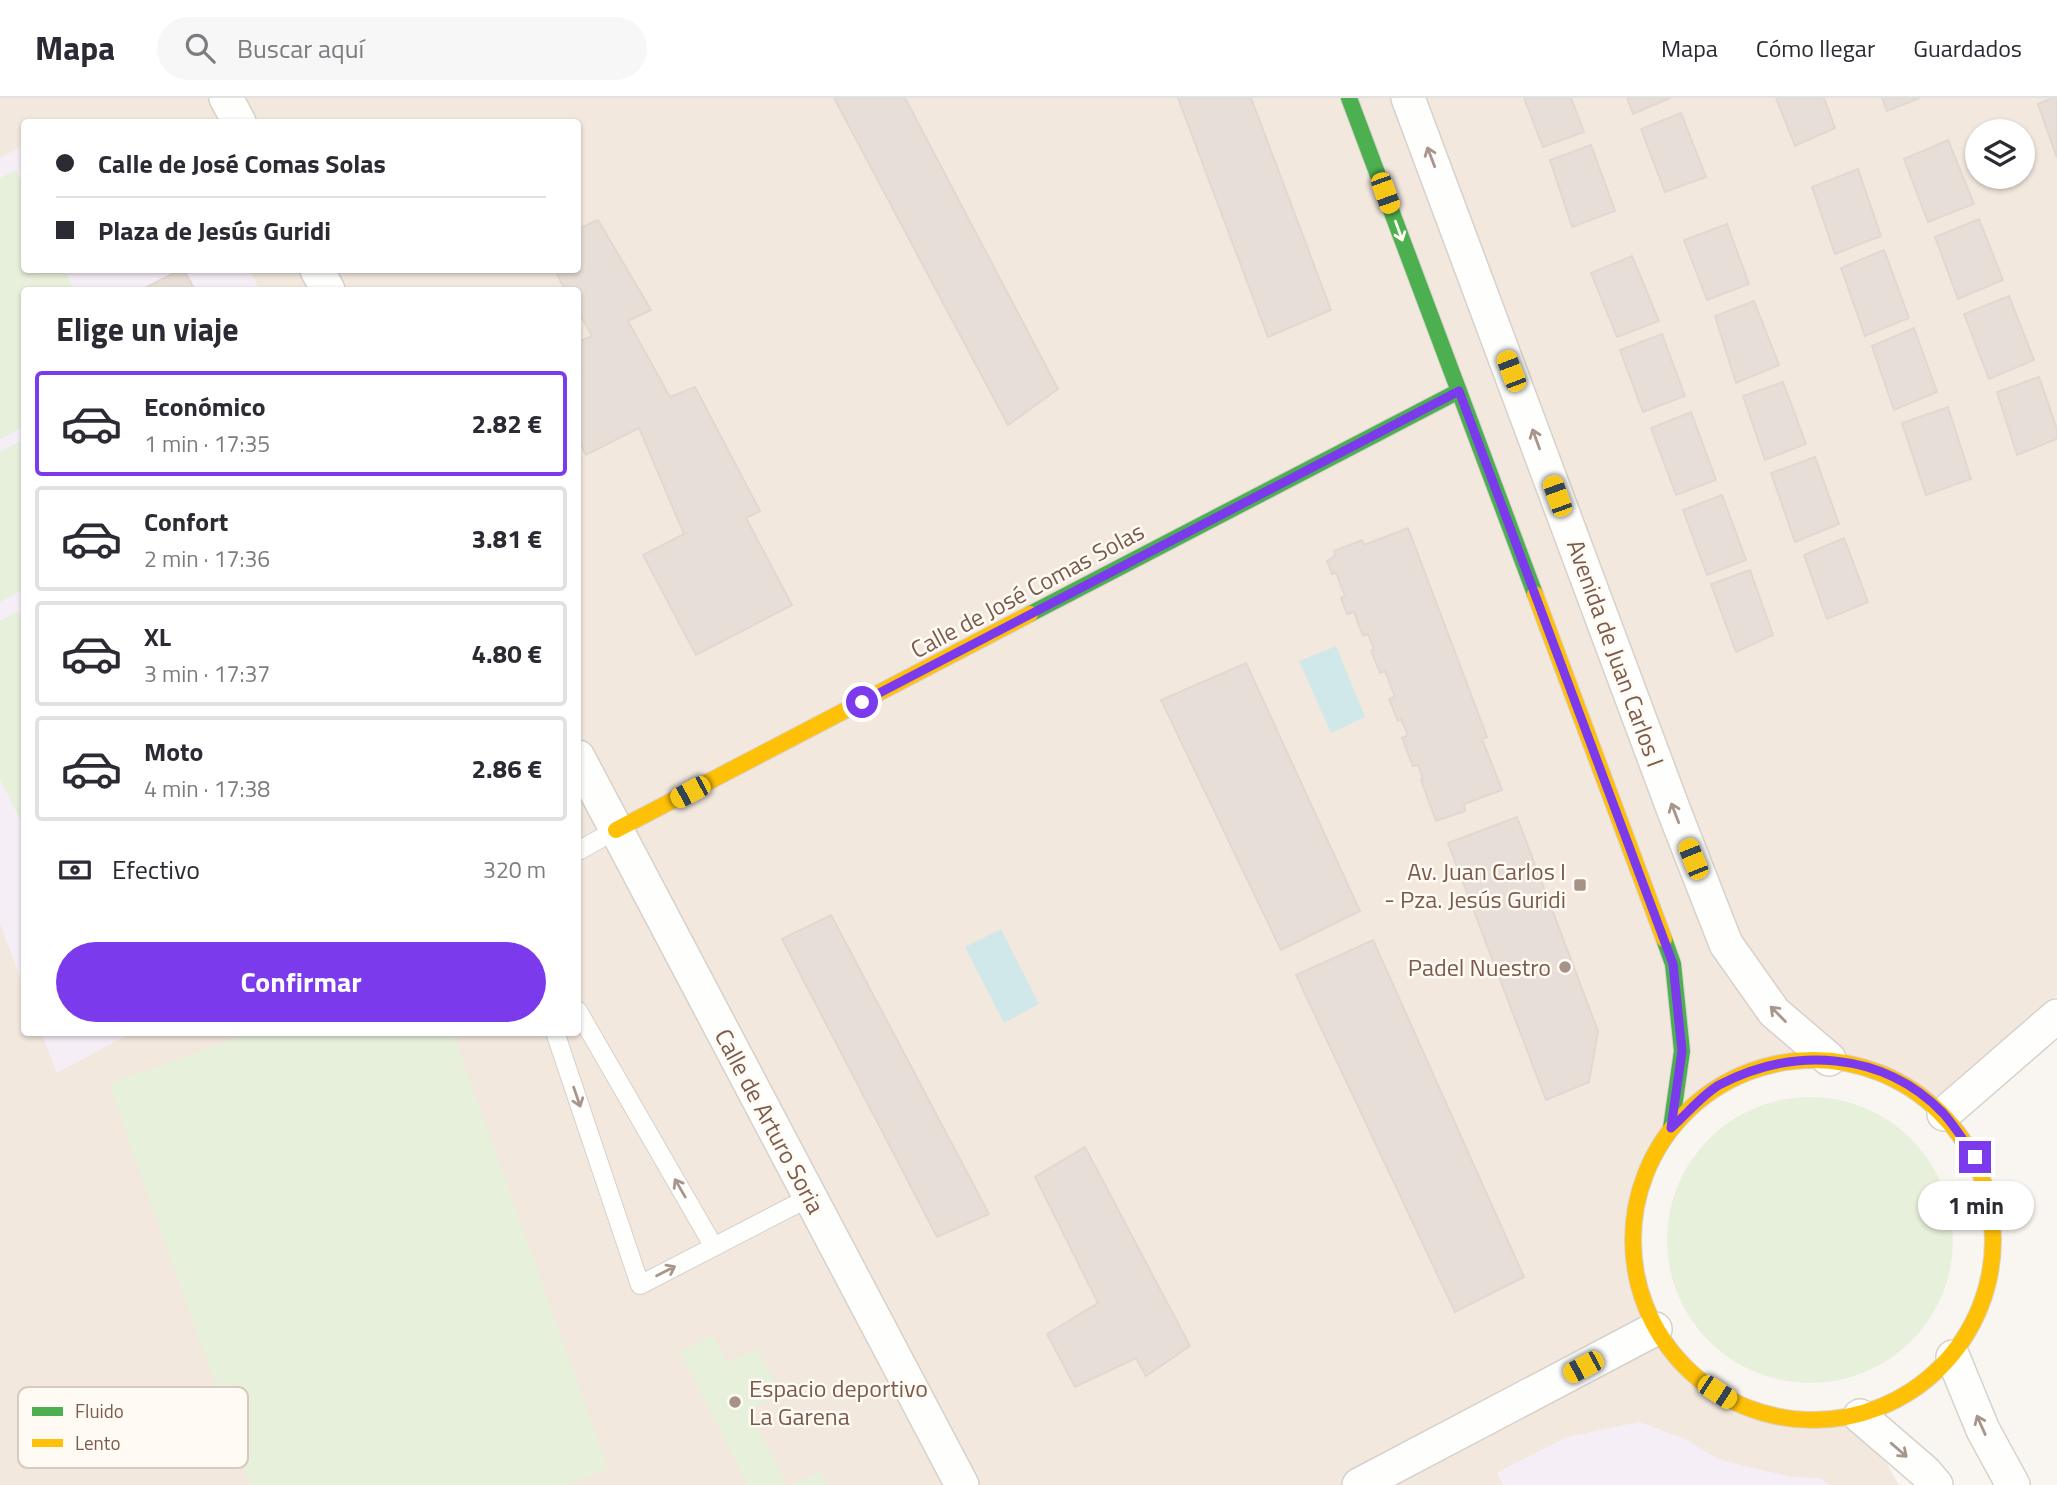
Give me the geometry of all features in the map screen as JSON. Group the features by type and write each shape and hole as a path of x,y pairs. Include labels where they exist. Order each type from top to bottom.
{"street":[{"path":"226,98 237,119"},
{"path":"1349,98 1673,964 1682,1051 1671,1128"},
{"name":"Avenida de Juan Carlos I","path":"1408,98 1726,944 1774,1012 1829,1059"},
{"name":"Calle de José Comas Solas","path":"616,830 1459,391"},
{"name":"Calle de Arturo Soria","path":"581,763 962,1485"},
{"path":"1944,1114 2057,1016"},
{"path":"1829,1059 1890,1075 1919,1092 1944,1114 1975,1157 1992,1207 1994,1260 1980,1311 1953,1357 1911,1394 1860,1416 1799,1422 1740,1407 1694,1378 1655,1329 1636,1281 1632,1227 1643,1177 1671,1128 1717,1086 1766,1065 1829,1059"},
{"path":"1359,1485 1655,1329"},
{"path":"1953,1357 1983,1430 2013,1485"},
{"path":"1860,1416 1925,1472 1936,1485"}],"lane":[{"path":"581,849 616,830"},
{"path":"581,1016 714,1247"},
{"path":"556,1036 640,1285 810,1196"}],"shaded area":[{"path":"0,98 2057,98 2057,995 1944,1114 1919,1092 1890,1075 1829,1059 1766,1065 1717,1086 1671,1128 1643,1176 1632,1227 1636,1281 1655,1329 1694,1378 1740,1407 1799,1422 1860,1416 1899,1485 0,1485"},
{"path":"21,147 21,273 251,273 258,287 21,287 21,980 0,923 0,158"},
{"path":"42,1036 125,1036 57,1073"},
{"path":"1639,1422 1683,1438 1720,1460 1792,1477 1819,1478 1829,1485 1503,1485 1497,1473 1567,1437"}],"green space":[{"path":"16,170 21,181 21,273 66,273 74,287 21,287 21,428 0,439 0,178"},
{"path":"21,441 21,591 0,602 0,452"},
{"path":"18,611 21,618 21,821 0,779 0,621"},
{"path":"242,1036 454,1036 608,1469 564,1485 251,1485 245,1468 248,1468 248,1387 216,1387 109,1084"},
{"path":"1810,1097 1838,1100 1865,1108 1889,1121 1911,1139 1929,1161 1942,1185 1950,1212 1953,1240 1950,1268 1942,1295 1929,1319 1911,1341 1889,1359 1865,1372 1838,1380 1810,1383 1782,1380 1755,1372 1731,1359 1709,1341 1691,1319 1678,1295 1670,1268 1667,1240 1670,1212 1678,1185 1691,1161 1709,1139 1731,1121 1755,1108 1782,1100"},
{"name":"Espacio deportivo La Garena","path":"713,1335 727,1363 757,1348 781,1394 749,1411 787,1485 748,1485 680,1352"},
{"name":"Espacio deportivo La Garena","path":"819,1471 827,1485 792,1485"}],"water":[{"path":"1336,646 1365,717 1331,733 1299,661"},
{"path":"1001,929 1039,1004 1004,1023 965,947"}],"building":[{"path":"834,98 905,98 1058,389 1008,425"},
{"path":"1178,98 1251,98 1331,310 1268,337"},
{"path":"1524,98 1571,98 1584,132 1543,147"},
{"path":"1627,98 1670,98 1633,114"},
{"path":"1776,98 1824,98 1835,128 1795,146"},
{"path":"1882,98 1920,98 1887,111"},
{"path":"2057,98 2057,158 2038,104"},
{"path":"1681,113 1706,177 1665,192 1641,129"},
{"path":"1948,140 1965,182 1965,189 1968,189 1974,204 1928,222 1904,159"},
{"path":"1591,145 1615,211 1572,227 1550,160"},
{"path":"1858,169 1881,236 1835,254 1812,187"},
{"path":"1979,219 2003,280 1958,299 1935,237"},
{"path":"598,220 651,310 628,321 670,397 695,387 760,511 746,518 792,605 696,655 643,555 684,534 639,428 586,455 581,445 581,341 592,336 581,316 581,287 564,287 556,273 581,273 581,228"},
{"path":"1727,224 1749,284 1707,300 1684,240"},
{"path":"1884,250 1909,318 1865,336 1841,268"},
{"path":"1632,256 1659,321 1617,337 1591,273"},
{"path":"174,273 186,273 193,287 147,287"},
{"path":"2009,296 2034,360 1989,379 1964,314"},
{"path":"1754,301 1779,365 1736,383 1715,316"},
{"path":"1914,328 1937,392 1894,410 1872,346"},
{"path":"1662,334 1685,396 1643,412 1620,350"},
{"path":"2039,377 2057,429 2057,439 2017,455 1997,392"},
{"path":"1783,382 1806,444 1765,460 1743,396"},
{"path":"1948,407 1971,479 1926,495 1902,423"},
{"path":"1691,412 1716,480 1676,495 1651,428"},
{"path":"1815,457 1839,524 1795,542 1771,473"},
{"path":"1722,495 1746,560 1707,575 1683,510"},
{"path":"1408,528 1487,737 1482,739 1502,790 1464,804 1465,811 1436,821 1418,765 1413,766 1402,738 1408,735 1401,719 1398,721 1389,699 1395,697 1385,671 1380,673 1371,651 1374,649 1368,634 1363,636 1354,612 1347,614 1341,598 1345,596 1336,573 1332,574 1327,561 1335,556 1334,551 1362,540 1364,545"},
{"path":"1844,538 1868,602 1827,619 1804,555"},
{"path":"1750,570 1773,635 1736,652 1711,584"},
{"path":"1246,663 1360,911 1281,950 1161,700"},
{"path":"1517,817 1598,1031 1589,1082 1546,1100 1448,843"},
{"path":"831,915 989,1214 937,1237 782,939"},
{"path":"1373,940 1524,1277 1455,1312 1296,975"},
{"path":"1085,1147 1190,1346 1146,1376 1136,1358 1075,1387 1047,1334 1098,1303 1035,1177"}],"traffic: fast":[{"path":"1349,98 1535,594"},
{"path":"1030,614 1459,391"},
{"path":"1664,939 1673,964 1682,1051 1671,1128"}],"traffic: slow":[{"path":"1535,594 1664,939"},
{"path":"616,830 1030,614"},
{"path":"1795,1060 1831,1060 1882,1073 1913,1090 1941,1112 1963,1140 1980,1171 1990,1205 1993,1240 1990,1275 1980,1309 1963,1340 1941,1368 1913,1390 1882,1407 1831,1420 1795,1420 1744,1407 1713,1390 1685,1368 1663,1340 1646,1309 1633,1258 1633,1222 1646,1171 1663,1140 1685,1112 1713,1090 1744,1073 1795,1060"}],"place":[{"name":"Av. Juan Carlos I - Pza. Jesús Guridi","path":"1580,885"},
{"name":"Padel Nuestro","path":"1565,967"},
{"name":"Espacio deportivo La Garena","path":"735,1402"}],"route":[{"path":"862,702 1459,391 1673,964 1682,1051 1671,1128 1717,1086 1766,1065 1829,1059 1890,1075 1919,1092 1944,1114 1975,1157"}]}
